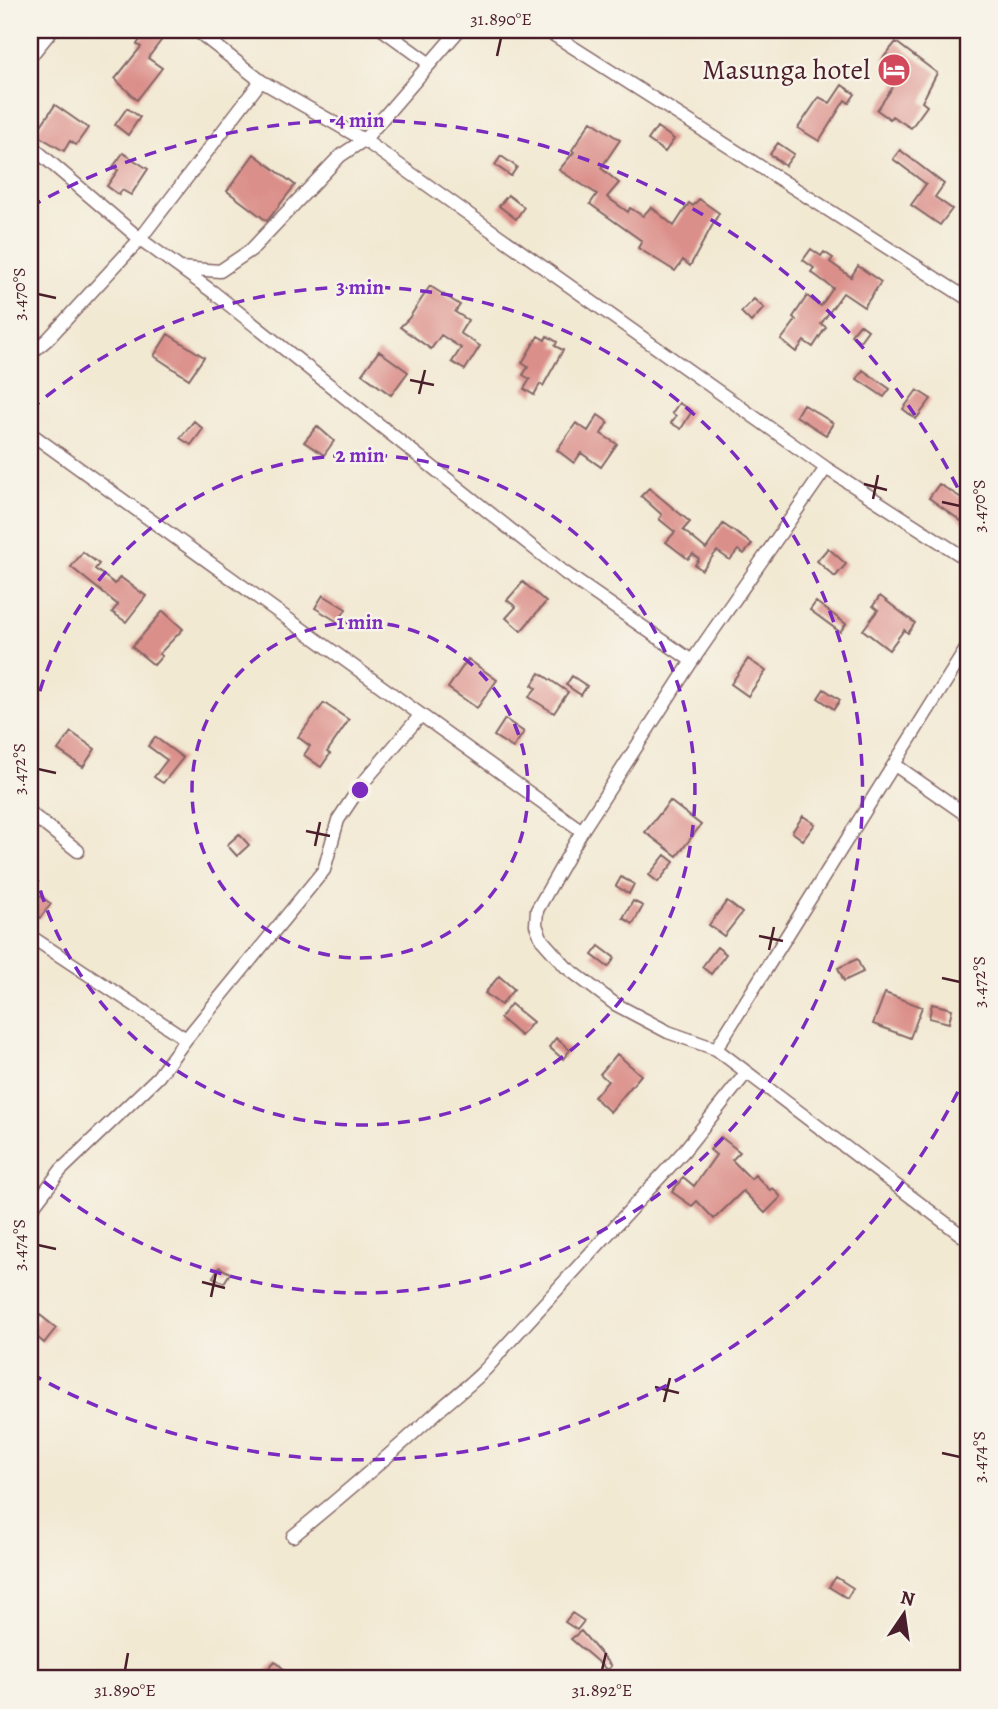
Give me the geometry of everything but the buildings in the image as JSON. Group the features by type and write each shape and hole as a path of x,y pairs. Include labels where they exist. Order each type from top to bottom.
{"street":[{"path":"30,57 52,30"},
{"path":"196,30 261,81 364,140 826,467 968,560"},
{"path":"383,30 430,64"},
{"path":"180,268 220,271 251,250 340,156 364,140 460,30"},
{"path":"546,30 968,299"},
{"path":"30,354 48,339 140,239 261,81"},
{"path":"30,145 140,239 400,440 565,573 692,662"},
{"path":"30,433 582,831"},
{"path":"826,467 692,662 582,831 537,910 536,925 542,940 566,967 615,1004 668,1032 716,1049 968,1240"},
{"path":"716,1049 968,646"},
{"path":"30,1211 61,1170 158,1077 324,870 338,820 362,784 420,716"},
{"path":"895,765 968,816"},
{"path":"30,813 78,851"},
{"path":"30,936 186,1039"},
{"path":"293,1536 372,1472 486,1371 509,1342 682,1152 747,1072"}],"place":[{"name":"Masunga hotel","path":"894,70"}]}
